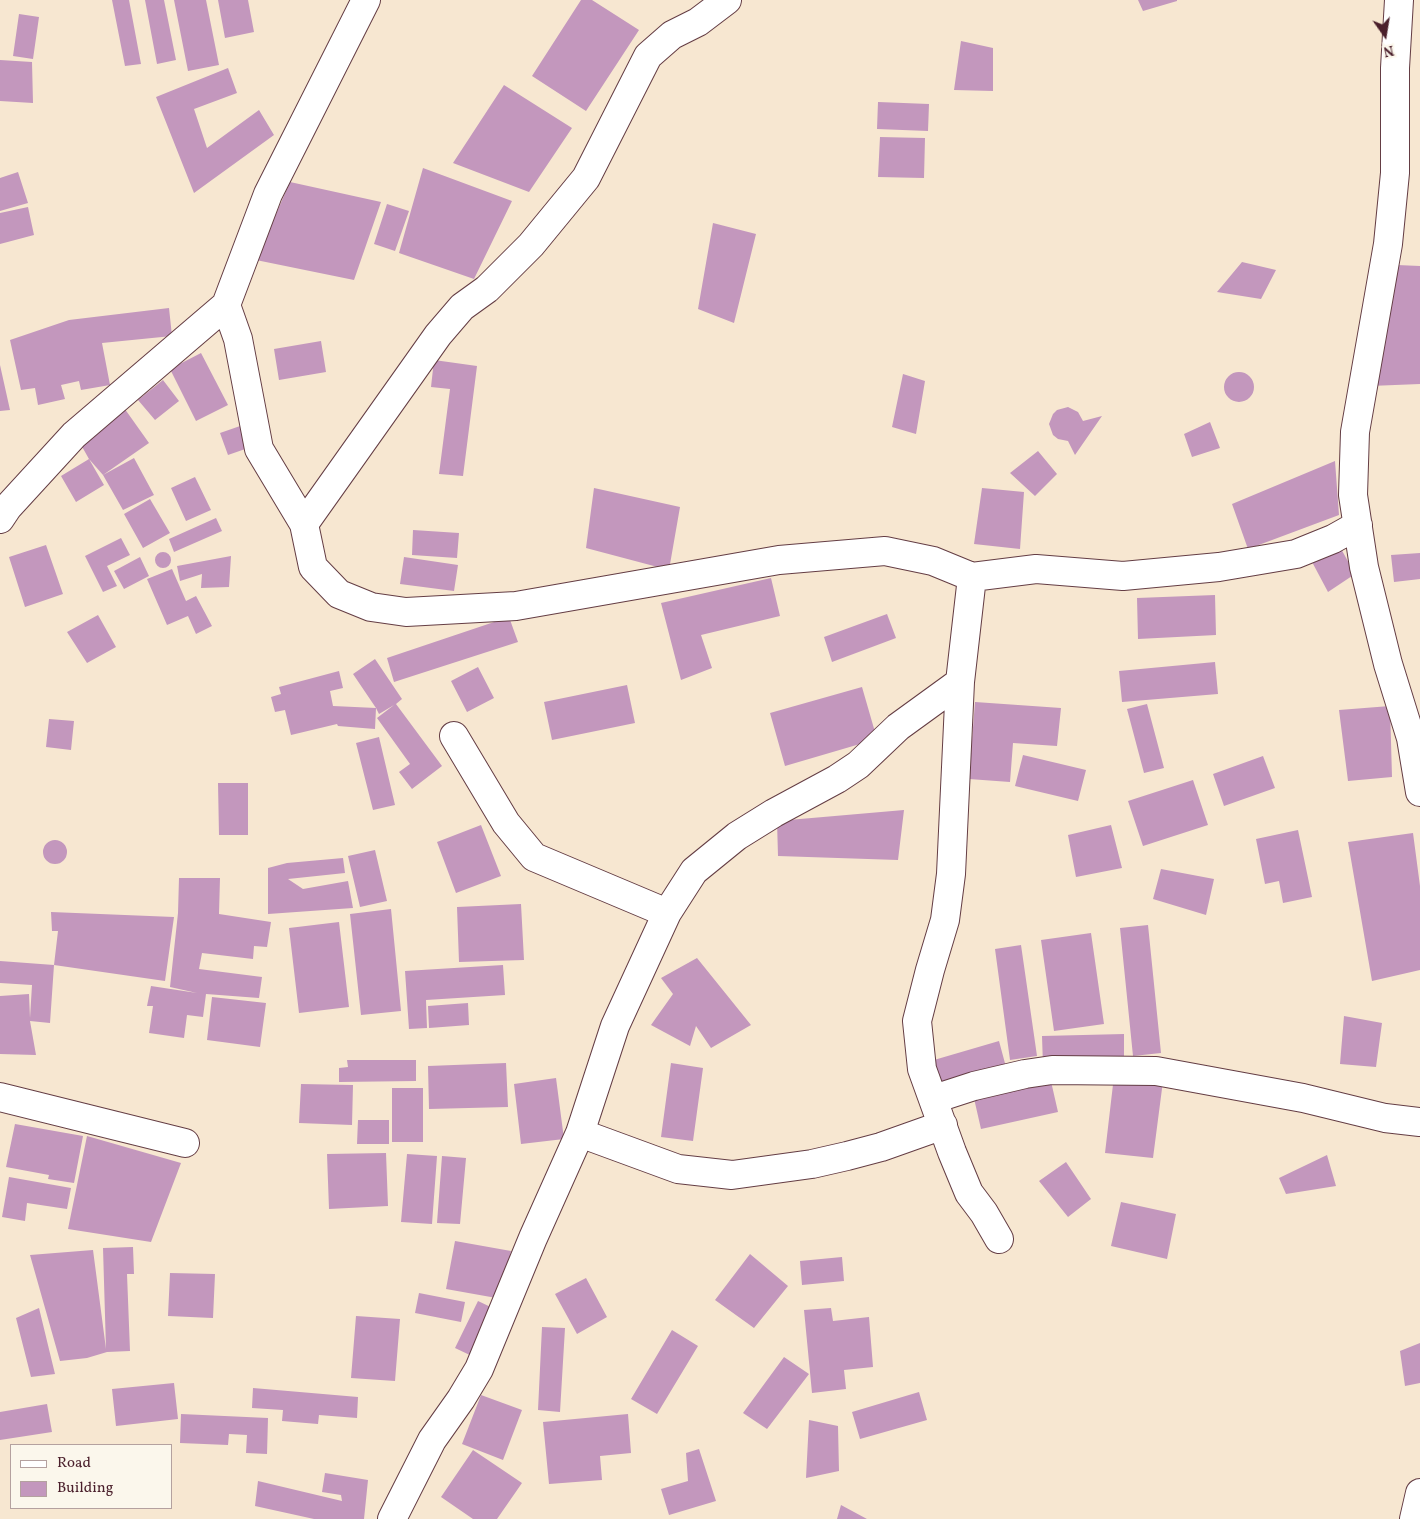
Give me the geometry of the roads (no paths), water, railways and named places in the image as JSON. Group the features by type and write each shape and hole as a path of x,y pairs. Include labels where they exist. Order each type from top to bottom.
{"street":[{"path":"0,519 8,507 74,435 226,305 268,194 366,0"},
{"path":"304,524 438,335 462,307 487,289 531,245 586,178 648,56 672,35 698,22 728,0"},
{"path":"1399,0 1395,68 1394,191 1386,253 1355,432 1353,495 1364,566 1386,655 1411,738 1420,792"},
{"path":"226,305 238,339 259,450 304,524 313,567 340,594 371,607 406,612 516,606 779,560 885,551 933,561 972,577 1036,569 1123,576 1219,567 1296,554 1333,539 1358,525"},
{"path":"972,577 960,682 950,874 945,920 917,1021 922,1069 952,1152 969,1193 1000,1239"},
{"path":"392,1519 432,1440 461,1399 479,1369 533,1238 580,1133 615,1026 667,913 694,871 737,836 858,765 898,727 960,682"},
{"path":"454,736 506,823 534,857 667,913"},
{"path":"934,1099 983,1084 1052,1070 1156,1072 1303,1098 1385,1118 1420,1122"},
{"path":"0,1097 186,1143"},
{"path":"580,1133 678,1169 732,1174 787,1168 838,1158 881,1147 943,1125"},
{"path":"1414,1519 1420,1493"}]}
